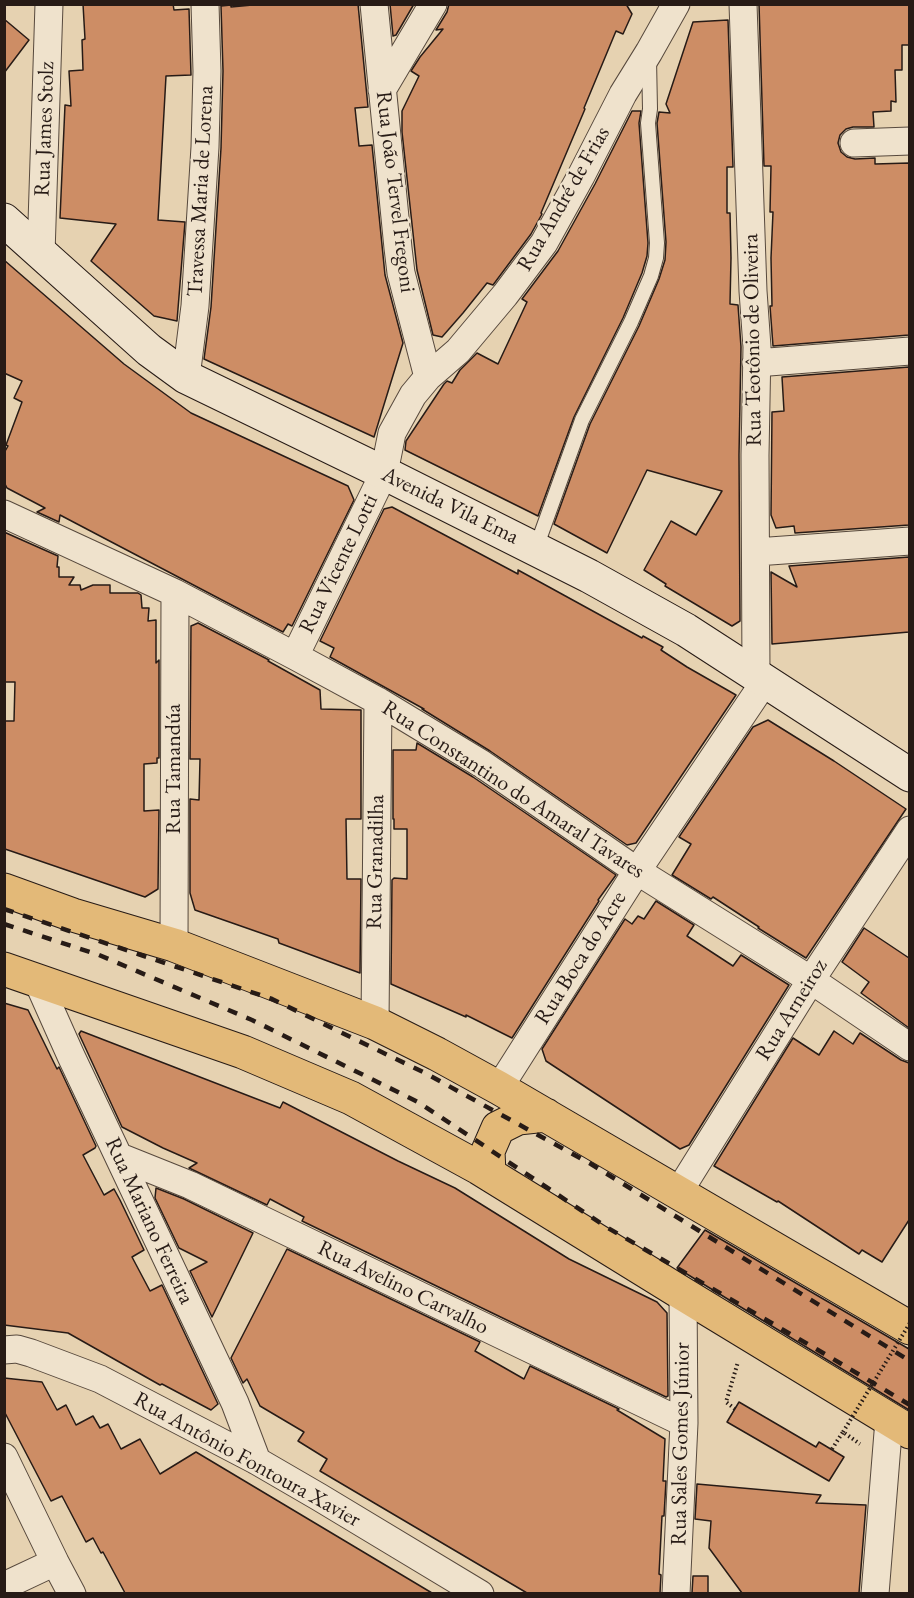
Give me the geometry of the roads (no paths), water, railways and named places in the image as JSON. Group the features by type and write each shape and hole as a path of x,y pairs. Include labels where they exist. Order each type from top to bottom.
{"main road":[{"name":"Avenida Vila Ema","path":"4,220 149,350 186,377 536,548 686,630 909,775"},
{"path":"4,890 73,915 174,945 375,1023 499,1088 909,1328"},
{"path":"4,969 243,1052 351,1098 489,1174 899,1426"},
{"path":"489,1174 488,1151 498,1128 518,1118 546,1115"}],"street":[{"name":"Rua James Stolz","path":"41,254 49,4"},
{"name":"Travessa Maria de Lorena","path":"186,377 195,306 205,147 207,71 205,4"},
{"name":"Rua João Tervel Fregoni","path":"374,4 401,273 428,377"},
{"path":"382,90 434,4"},
{"name":"Rua André de Frias","path":"384,473 392,433 413,395 428,377 458,351 505,295 544,243 623,94 676,4"},
{"name":"Rua Teotônio de Oliveira","path":"743,4 756,363 756,552 760,678"},
{"path":"854,142 909,141"},
{"path":"756,363 909,351"},
{"name":"Rua Vicente Lotti","path":"294,656 384,473"},
{"name":"Rua Constantino do Amaral Tavares","path":"4,514 175,593 378,701 482,764 637,871 811,980 909,1047"},
{"path":"756,552 909,541"},
{"name":"Rua Tamandúa","path":"174,945 175,593"},
{"name":"Rua Boca do Acre","path":"499,1088 760,678"},
{"name":"Rua Granadilha","path":"375,1023 378,701"},
{"name":"Rua Arneiroz","path":"678,1193 811,980 909,830"},
{"name":"Rua Mariano Ferreira","path":"38,982 235,1403 257,1461"},
{"name":"Rua Avelino Carvalho","path":"120,1157 190,1185 684,1423"},
{"name":"Rua Sales Gomes Júnior","path":"676,1593 684,1423 682,1294"},
{"name":"Rua Antônio Fontoura Xavier","path":"4,1350 17,1349 31,1353 100,1379 257,1461 480,1593"},
{"path":"875,1593 899,1426"},
{"path":"4,1457 72,1593"},
{"path":"4,1586 55,1562"}],"lane":[{"path":"536,548 582,420 631,322 651,276 656,258 657,243 648,123 650,109 649,52"}],"railway":[{"path":"4,909 272,999 425,1073 591,1164 910,1361"},
{"path":"4,924 99,955 252,1020 418,1102 608,1228 910,1405"}]}
